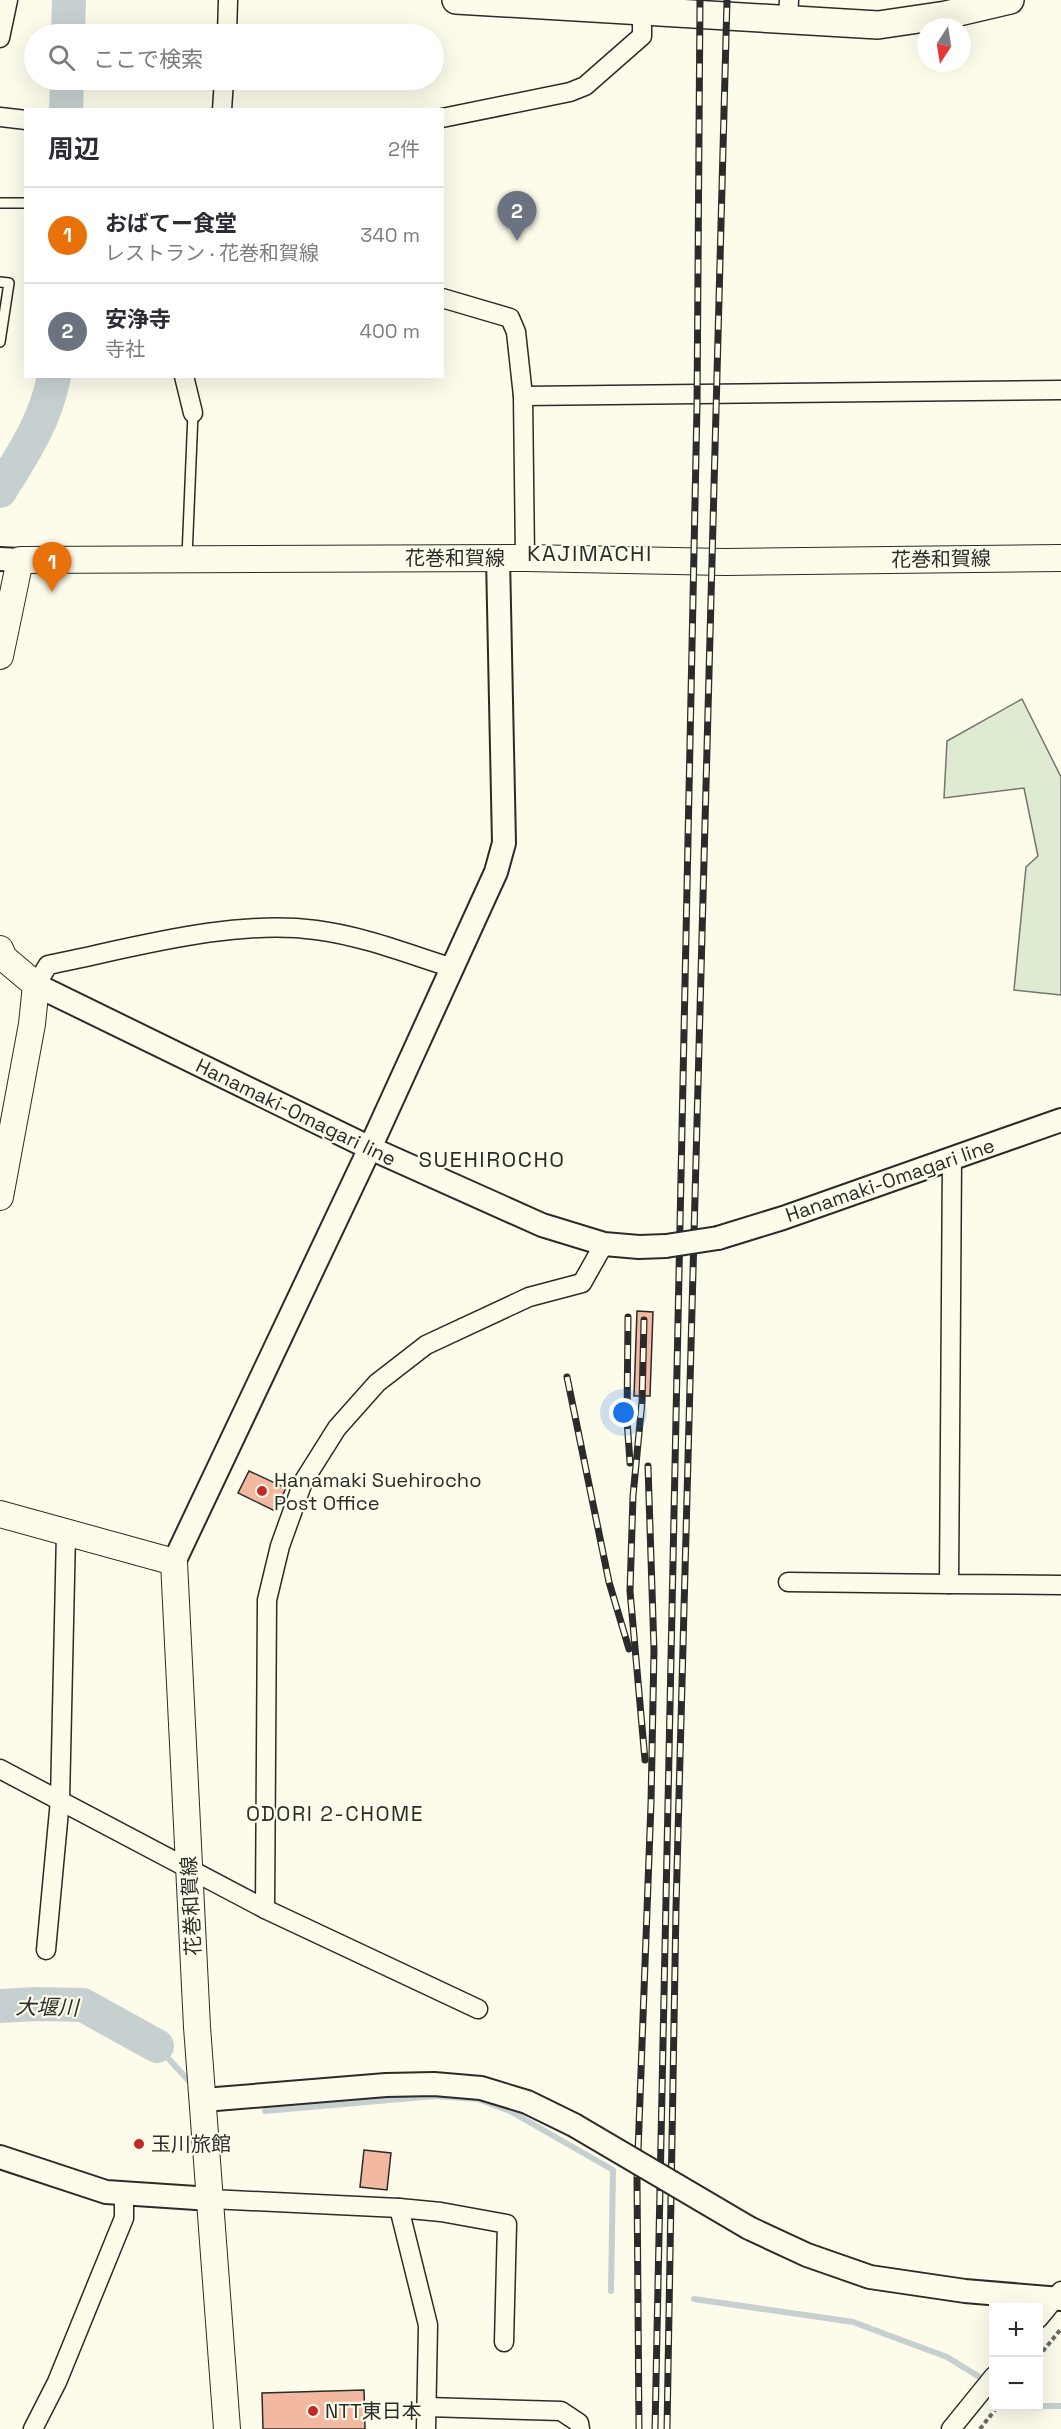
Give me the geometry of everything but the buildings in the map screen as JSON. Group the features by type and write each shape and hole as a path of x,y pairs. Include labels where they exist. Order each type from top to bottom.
{"main road":[{"path":"456,0 642,12 788,10 878,25 946,15 1010,0"},
{"name":"花巻和賀線","path":"0,656 10,559 525,558 725,562 1061,558"},
{"path":"0,949 4,958 36,985 32,1023 0,1197"},
{"path":"0,1514 174,1562"},
{"name":"花巻和賀線","path":"174,1562 197,2027 227,2429"}],"street":[{"path":"0,38 8,0"},
{"path":"227,24 228,0"},
{"path":"444,118 570,92 585,86 642,36 642,12"},
{"path":"222,108 223,90"},
{"path":"0,117 24,120"},
{"path":"444,299 510,318 516,332 524,396 525,558"},
{"path":"184,378 193,413"},
{"path":"524,396 1061,390"},
{"path":"174,1562 370,1148 496,872 504,843 498,558"},
{"path":"36,985 48,965 190,937 250,929 314,930 350,936 453,968"},
{"name":"Hanamaki-Omagari line","path":"36,985 370,1148 542,1225 604,1244 639,1247 666,1246 718,1238 783,1218 1061,1120"},
{"path":"949,1584 952,1158"},
{"path":"265,1909 267,1600 280,1546 303,1482 337,1428 377,1383 426,1345 470,1323 529,1297 582,1283 604,1244"},
{"path":"46,1950 60,1800 66,1533"},
{"path":"788,1582 1061,1585"},
{"path":"0,1769 265,1909 478,2009"},
{"path":"204,2100 398,2085 434,2084 481,2088 527,2102 574,2125 749,2228 807,2255 870,2277 964,2291 1059,2296"},
{"path":"0,2157 106,2192 399,2208 441,2212 507,2224 504,2342"},
{"path":"33,2429 57,2382 124,2218 124,2193"},
{"path":"399,2208 428,2325 426,2429"},
{"path":"1043,2314 1059,2296"},
{"path":"951,2429 989,2381"},
{"path":"427,2407 561,2410 579,2423 580,2429"}],"lane":[{"path":"0,203 24,203"},
{"path":"0,282 9,283 0,342"},
{"path":"187,560 193,413"}],"path":[{"path":"1043,2351 1061,2329"},
{"path":"980,2429 995,2411"}],"green space":[{"path":"1022,699 1061,777 1061,995 1014,990 1026,867 1038,856 1024,788 944,798 947,741"}],"waterway":[{"name":"大堰川","path":"68,24 69,0"},
{"name":"大堰川","path":"66,108 67,90"},
{"name":"大堰川","path":"0,491 39,422 54,378"},
{"name":"大堰川","path":"0,2006 83,2005 157,2046"},
{"path":"157,2046 188,2080"},
{"path":"265,2111 435,2096 478,2099 510,2111 613,2170 611,2291"},
{"path":"694,2299 853,2322 947,2357 986,2381"},
{"path":"1043,2406 1061,2406"}],"railway":[{"path":"655,2429 697,406 700,0"},
{"path":"667,2429 676,1908 727,0"},
{"path":"628,1317 627,1420 630,1463"},
{"path":"644,1320 642,1402 633,1496 630,1591 645,1760"},
{"path":"567,1377 609,1582 629,1649"},
{"path":"639,2429 637,2179 651,1803 654,1650 648,1466"}],"place":[{"name":"安浄寺","path":"517,241"},
{"name":"おばてー食堂","path":"52,592"},
{"name":"Hanamaki Suehirocho Post Office","path":"262,1491"},
{"name":"玉川旅館","path":"139,2144"},
{"name":"NTT東日本","path":"313,2411"}],"district":[{"name":"KAJIMACHI","path":"590,553"},
{"name":"SUEHIROCHO","path":"492,1159"},
{"name":"ODORI 2-CHOME","path":"335,1813"}]}
